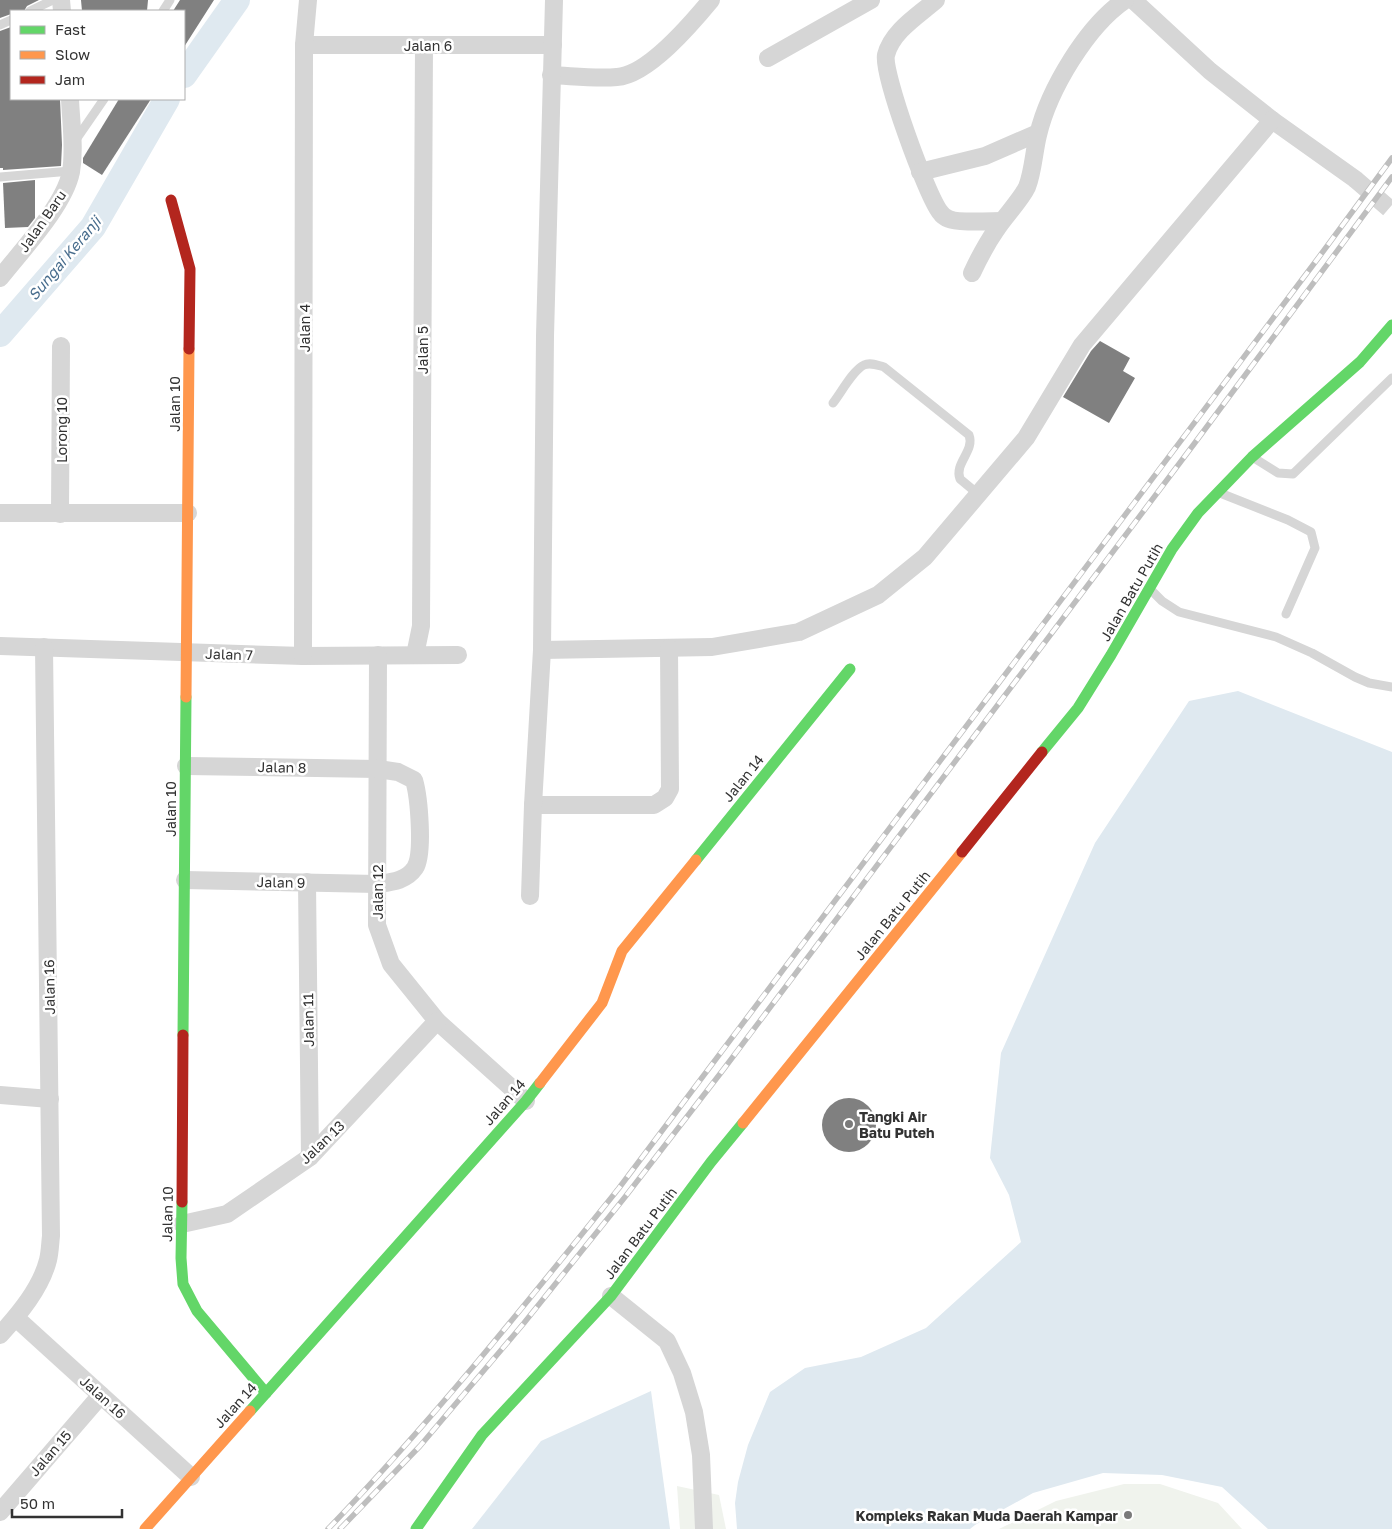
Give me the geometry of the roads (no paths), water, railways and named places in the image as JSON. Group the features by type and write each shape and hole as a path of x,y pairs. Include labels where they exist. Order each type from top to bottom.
{"street":[{"name":"Jalan 4","path":"303,656 304,45 308,0"},
{"path":"530,896 542,650 545,336 554,0"},
{"path":"551,74 618,78 641,68 666,49 711,0"},
{"path":"768,58 871,0"},
{"path":"936,0 901,31 889,45 885,58 897,107 920,172 940,213 950,220 1002,221"},
{"path":"972,273 1002,221 1027,187 1038,133 1048,104 1085,40 1111,10 1125,0"},
{"path":"1133,0 1210,71 1272,120 1355,179"},
{"name":"Jalan 6","path":"304,45 553,45"},
{"name":"Jalan 5","path":"415,655 421,626 424,45"},
{"name":"Jalan Baru","path":"0,278 51,214 68,185 71,171 72,145 70,100"},
{"path":"542,650 712,647 799,632 878,594 925,557 1026,438 1082,345 1272,120"},
{"path":"920,172 985,156 1038,133"},
{"name":"Jalan 10","path":"171,200 190,269 184,880 183,1284 197,1311 266,1393"},
{"name":"Jalan Batu Putih","path":"416,1529 482,1435 612,1296 711,1162 1078,708 1177,542 1198,513 1252,457 1360,362 1392,325"},
{"name":"Lorong 10","path":"60,514 61,346"},
{"path":"0,513 188,513"},
{"name":"Jalan 7","path":"0,646 303,656 458,655"},
{"name":"Jalan 16","path":"0,1335 16,1318 43,1275 48,1259 51,1236 44,647"},
{"path":"533,805 654,805 664,798 670,788 669,648"},
{"name":"Jalan 12","path":"378,655 377,925 391,964 437,1021 526,1101"},
{"name":"Jalan 14","path":"145,1529 526,1101 602,1003 622,951 850,669"},
{"name":"Jalan 8","path":"186,766 378,769 398,772 414,780 418,793 420,828 418,861 414,869 398,881 377,884"},
{"name":"Jalan 9","path":"184,880 377,884"},
{"name":"Jalan 11","path":"307,882 310,1157"},
{"name":"Jalan 13","path":"182,1224 227,1214 310,1157 437,1021"},
{"path":"0,1095 50,1099"},
{"path":"612,1296 667,1341 682,1373 694,1412 701,1455 704,1529"},
{"name":"Jalan 16","path":"16,1318 191,1477"},
{"name":"Jalan 15","path":"0,1512 101,1395"}],"lane":[{"path":"32,10 54,0"},
{"path":"72,145 103,100"},
{"path":"0,177 71,171"},
{"path":"834,404 858,370 865,364 875,364 884,367 969,435 971,444 961,463 959,476 978,494"},
{"path":"1252,457 1278,473 1292,474 1392,378"},
{"path":"1218,492 1288,520 1311,532 1316,548 1286,614"},
{"path":"1149,588 1162,601 1179,612 1276,637 1312,653 1355,677 1370,683 1392,687"}],"waterway":[{"name":"Sungai Keranji","path":"185,74 237,0"},
{"name":"Sungai Keranji","path":"0,334 93,227 166,100"}],"tunnel":[{"path":"1355,179 1392,211"}],"railway":[{"path":"328,1529 441,1404 513,1319 619,1188 1392,158"},
{"path":"340,1529 420,1446 524,1323 625,1197 723,1070 1194,444 1392,177"}],"place":[{"name":"Tangki Air Batu Puteh","path":"849,1124"},
{"name":"Kompleks Rakan Muda Daerah Kampar","path":"1128,1515"}]}
